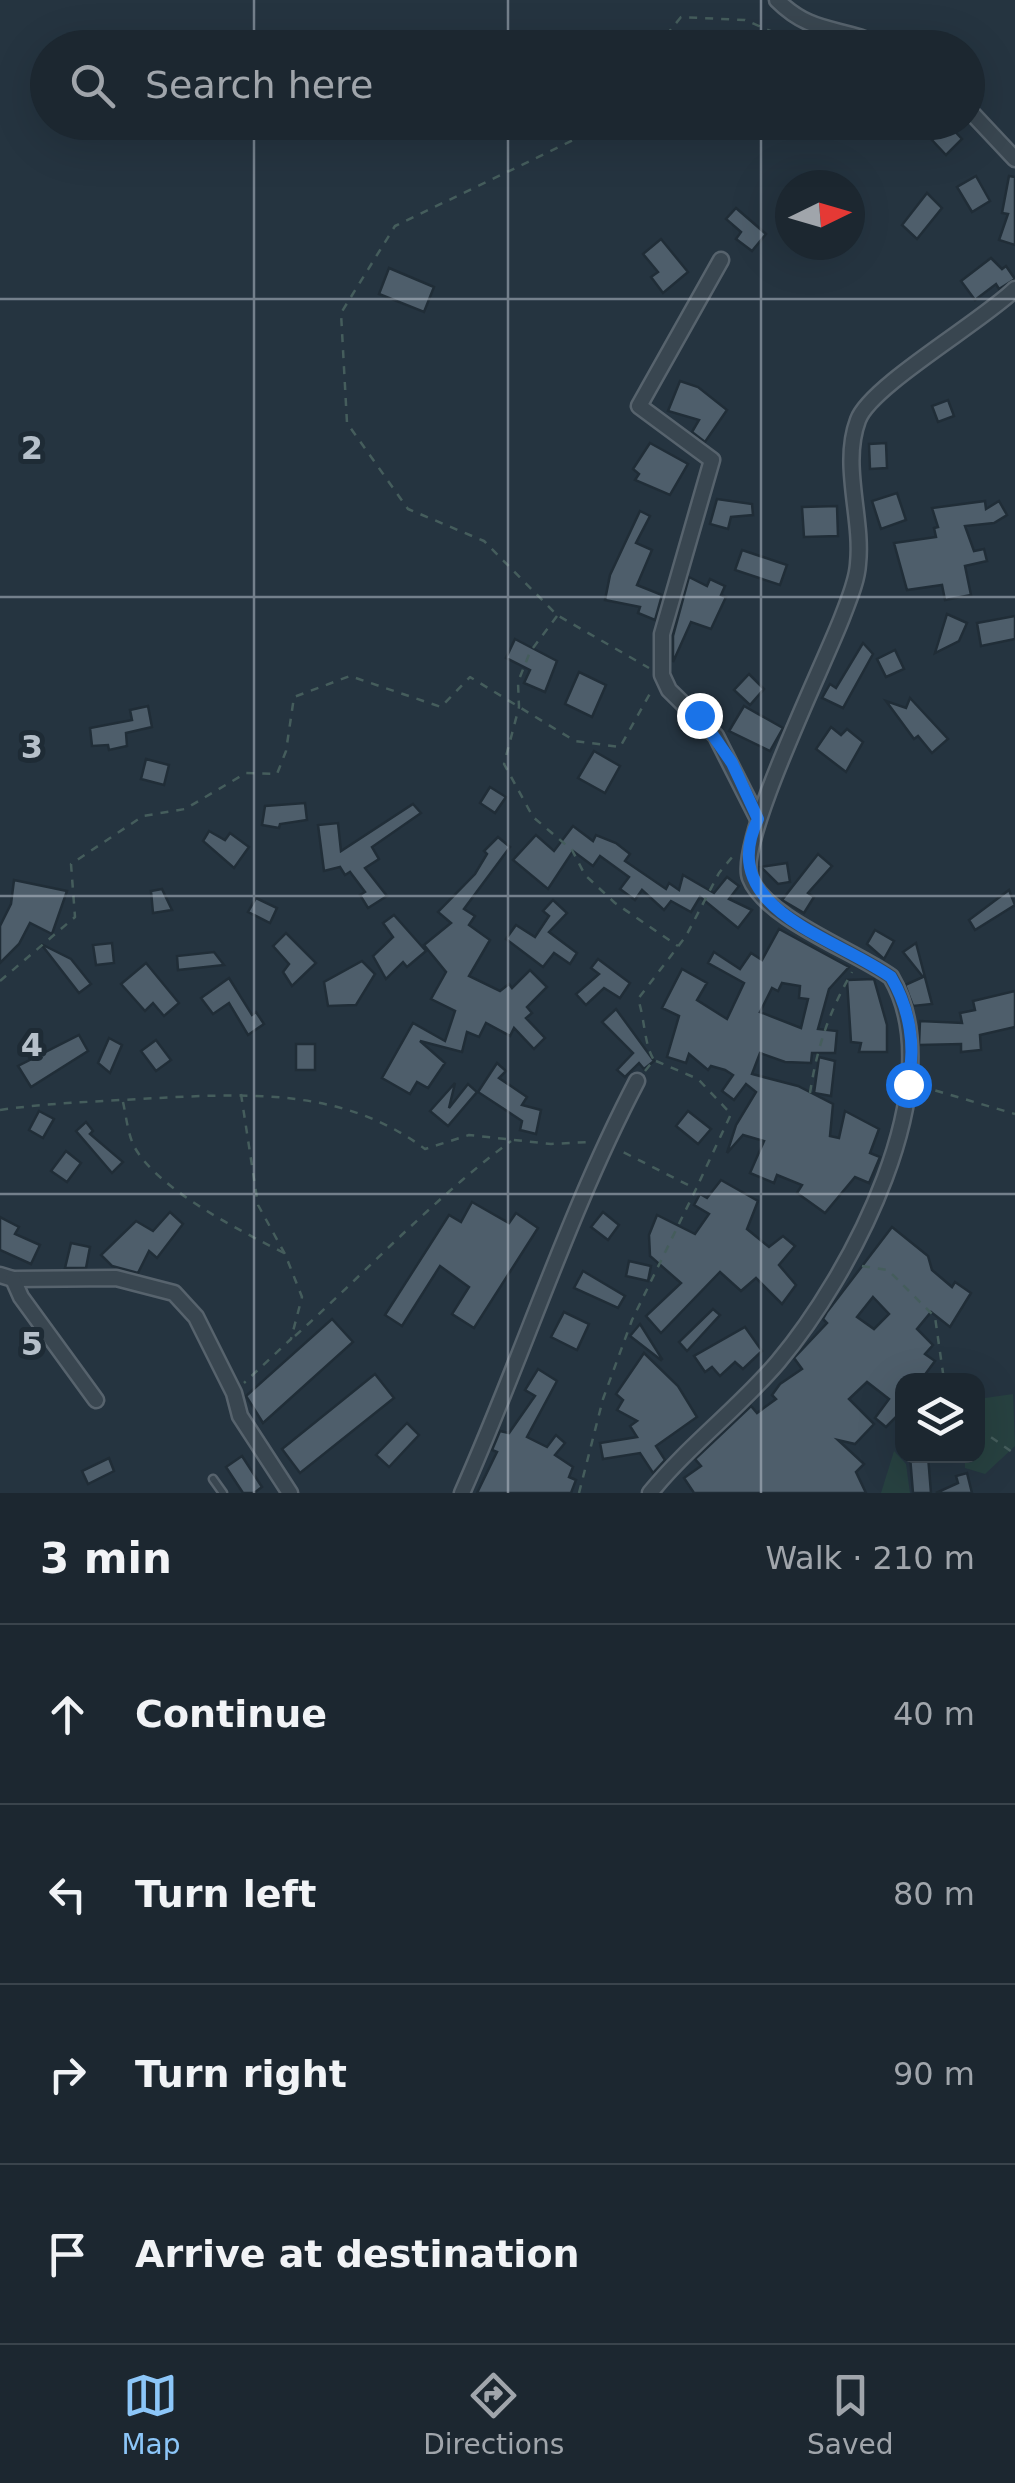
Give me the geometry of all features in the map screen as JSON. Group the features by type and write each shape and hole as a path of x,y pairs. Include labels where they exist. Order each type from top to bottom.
{"street":[{"path":"777,0 821,30"},
{"path":"985,127 1015,159"},
{"path":"721,260 640,406 712,460 662,634 662,675 670,690 716,736 758,819"},
{"path":"650,1493 776,1365 828,1296 878,1192 908,1084 909,1022 904,998 891,977 759,894 746,862 750,836 858,567 853,472 858,419 883,391 993,311 1015,289"},
{"path":"462,1493 606,1142 637,1080"},
{"path":"6,1277 116,1278 174,1293 196,1316 208,1349 234,1393 240,1416 290,1493"},
{"path":"6,1277 96,1400"}],"lane":[{"path":"214,1478 223,1493"}],"path":[{"path":"671,30 681,17 745,20 768,30"},
{"path":"0,981 74,917 71,864 143,816 185,810 246,773 277,774 286,751 294,697 350,676 440,708 470,677 575,741 620,747 662,675 557,615 484,541 408,510 347,422 342,313 395,226 575,140"},
{"path":"557,615 530,652 518,682 519,707 504,764 533,817 572,850 585,875 615,903 678,946"},
{"path":"579,1493 603,1399 632,1320 731,1114 698,1079 654,1060 648,1051 648,1026 638,999 678,946 719,873 750,836"},
{"path":"810,1093 817,1046 832,1006 861,958"},
{"path":"637,1080 654,1060"},
{"path":"908,1084 1015,1114"},
{"path":"0,1110 69,1100 241,1092 313,1099 393,1125 425,1149 469,1135 606,1142 696,1189"},
{"path":"241,1092 258,1205 286,1254 302,1296 291,1339"},
{"path":"122,1100 135,1148 167,1180 216,1219 286,1254"},
{"path":"234,1393 361,1278 450,1187 512,1140"},
{"path":"846,1258 873,1271 888,1270 935,1317 934,1334 942,1373"},
{"path":"985,1433 1015,1454"}],"green space":[{"path":"1013,1394 1015,1446 985,1474 965,1468 965,1463 985,1463 985,1398"},
{"path":"894,1451 895,1463 906,1464 910,1493 881,1493"}],"building":[{"path":"932,140 961,140 946,155"},
{"path":"976,176 990,201 972,212 957,187"},
{"path":"1009,176 1015,177 1015,245 999,240 1008,214 1002,213"},
{"path":"927,193 942,208 917,239 902,225"},
{"path":"736,208 766,234 752,251 736,239 741,232 726,219"},
{"path":"661,239 688,272 663,293 651,277 658,272 643,254"},
{"path":"991,258 1002,269 1006,266 1015,279 999,289 996,284 975,300 961,281"},
{"path":"389,268 434,287 424,312 379,294"},
{"path":"680,381 698,387 727,410 705,442 692,432 699,420 668,411"},
{"path":"948,400 954,416 938,422 932,406"},
{"path":"650,443 688,464 670,495 635,480 639,474 633,469"},
{"path":"886,443 887,468 870,469 869,444"},
{"path":"897,493 906,520 881,529 872,501"},
{"path":"717,499 752,504 753,515 731,517 728,529 710,524"},
{"path":"985,501 986,509 999,501 1007,515 994,523 965,526 974,551 984,549 987,561 965,566 971,595 945,600 942,585 907,590 894,543 936,537 934,528 938,527 932,508"},
{"path":"837,506 838,536 804,537 802,507"},
{"path":"640,511 650,516 636,543 652,550 637,585 662,595 655,620 638,613 640,607 605,600 610,575"},
{"path":"742,550 787,565 780,585 735,570"},
{"path":"689,577 707,586 710,579 725,586 721,595 726,597 711,629 691,622 673,662 673,636"},
{"path":"947,614 967,623 959,641 935,653"},
{"path":"1015,616 1015,639 981,646 977,623"},
{"path":"515,639 557,661 545,692 524,683 530,670 506,658"},
{"path":"863,643 873,654 843,708 822,698 830,684 836,688"},
{"path":"895,650 904,669 886,677 877,659"},
{"path":"579,672 606,685 592,717 565,704"},
{"path":"749,674 764,689 750,705 734,690"},
{"path":"910,698 948,739 932,753 918,736 914,739 886,701 906,708"},
{"path":"148,706 152,727 126,733 127,746 109,750 108,745 92,746 90,728 132,720 130,710"},
{"path":"744,706 783,728 770,751 729,731"},
{"path":"831,727 841,735 847,729 863,742 846,772 816,749"},
{"path":"594,751 620,766 605,793 578,778"},
{"path":"146,759 169,765 164,785 141,779"},
{"path":"490,787 506,797 495,813 480,803"},
{"path":"305,803 307,820 280,824 279,828 262,825 265,806"},
{"path":"413,804 421,813 372,847 379,859 365,868 387,896 368,908 360,895 365,892 350,872 345,875 340,867 324,871 318,825 338,823 341,851"},
{"path":"573,826 593,841 596,835 616,843 630,854 625,861 666,889 669,883 679,890 683,875 714,893 727,877 739,886 729,899 752,910 738,928 700,897 691,912 671,901 664,910 642,890 635,900 620,889 629,877 600,856 593,866 573,851 548,889 513,860 536,835 554,851"},
{"path":"209,831 225,840 230,833 249,847 234,868 203,841"},
{"path":"498,837 510,847 464,909 475,916 469,925 490,940 469,976 500,991 509,984 512,988 530,970 547,987 527,1007 532,1013 526,1018 545,1038 534,1049 514,1028 510,1036 486,1023 479,1037 467,1032 462,1052 420,1041 445,1063 428,1088 417,1082 410,1094 382,1078 413,1023 445,1041 455,1011 431,999 446,972 424,945 451,923 438,912 475,874 487,854 484,851"},
{"path":"818,854 832,866 808,893 814,897 804,913 782,900"},
{"path":"787,863 790,882 778,884 761,867"},
{"path":"14,880 67,891 52,934 30,923 19,944 0,963 0,926 11,904"},
{"path":"162,889 172,910 153,913 151,891"},
{"path":"1009,890 1015,905 975,930 969,920"},
{"path":"256,898 277,908 270,923 248,912"},
{"path":"553,900 567,913 549,932 577,953 570,964 554,953 543,967 506,939 516,925 535,937 549,916 543,911"},
{"path":"394,915 426,951 407,967 403,962 386,979 373,956 393,937 383,923"},
{"path":"779,929 849,967 829,989 818,1029 837,1031 835,1053 812,1053 811,1063 785,1062 760,1053 752,1074 798,1086 833,1104 830,1136 839,1138 845,1111 879,1129 870,1153 880,1157 869,1183 855,1177 825,1213 797,1193 802,1185 777,1175 774,1183 750,1173 764,1141 743,1135 727,1153 736,1125 756,1092 746,1084 734,1100 722,1091 733,1075 711,1066 708,1070 689,1054 686,1063 667,1057 679,1016 662,1008 682,969 707,983 697,1000 727,1019 744,983 708,963 714,952 740,969 751,953 762,960","holes":["782,983 800,986 799,998 808,999 801,1028 760,1012 772,988 778,991"]},
{"path":"875,930 894,941 884,959 867,944"},
{"path":"286,933 316,963 292,986 283,972 289,964 273,946"},
{"path":"112,943 114,963 96,965 93,945"},
{"path":"916,943 932,1004 913,1006 905,985 923,977 903,952"},
{"path":"41,944 71,959 91,984 79,993"},
{"path":"214,952 224,965 178,970 177,956"},
{"path":"598,959 630,983 620,998 604,988 586,1005 576,994 599,974 591,968"},
{"path":"362,961 375,974 356,1005 328,1006 324,982"},
{"path":"146,963 179,1003 164,1016 153,1003 145,1011 121,984"},
{"path":"229,978 252,1015 256,1012 264,1024 248,1035 229,1003 213,1014 201,998"},
{"path":"874,979 887,1025 887,1052 859,1052 861,1043 851,1042 847,980"},
{"path":"1015,991 1015,1027 980,1035 981,1050 961,1052 961,1044 919,1045 920,1021 962,1023 960,1013 975,1010 973,1001"},
{"path":"616,1009 654,1061 644,1069 639,1063 625,1077 617,1070 633,1053 602,1022"},
{"path":"79,1035 88,1051 31,1087 18,1066"},
{"path":"109,1038 122,1045 110,1073 98,1063"},
{"path":"156,1040 171,1060 156,1071 141,1051"},
{"path":"296,1044 315,1044 315,1070 296,1070"},
{"path":"819,1057 835,1061 831,1096 814,1093"},
{"path":"497,1063 506,1071 499,1078 527,1097 522,1105 541,1110 536,1134 520,1130 522,1121 478,1092"},
{"path":"455,1083 449,1108 468,1084 477,1092 448,1126 430,1111"},
{"path":"39,1111 54,1119 43,1138 29,1130"},
{"path":"688,1111 711,1129 698,1144 676,1126"},
{"path":"86,1122 93,1131 90,1134 123,1162 112,1173 76,1131"},
{"path":"66,1151 81,1163 67,1182 51,1171"},
{"path":"721,1180 758,1201 747,1229 769,1247 783,1236 795,1246 779,1265 796,1285 782,1304 756,1278 741,1291 720,1272 661,1333 646,1316 681,1283 650,1256 649,1235 657,1215 695,1234 709,1214 694,1205 700,1194 707,1198"},
{"path":"472,1202 509,1223 516,1213 538,1228 474,1328 452,1314 469,1287 440,1266 402,1326 385,1315 449,1215 461,1222"},
{"path":"170,1212 183,1224 157,1258 149,1251 138,1273 112,1266 101,1255 136,1221 153,1231"},
{"path":"603,1212 619,1225 608,1240 591,1227"},
{"path":"0,1217 19,1227 15,1234 40,1245 31,1264 0,1250"},
{"path":"892,1227 928,1256 932,1270 952,1287 955,1282 971,1293 950,1327 931,1312 917,1329 933,1345 925,1354 935,1361 926,1373 895,1373 895,1418 886,1427 875,1418 889,1399 867,1382 849,1399 874,1424 855,1444 838,1440 864,1464 856,1472 866,1493 694,1493 684,1478 701,1466 695,1459 751,1406 757,1413 776,1399 772,1395 780,1384 802,1369 794,1358 827,1323 823,1319","holes":["873,1297 889,1314 874,1329 857,1317"]},
{"path":"71,1243 90,1247 86,1268 65,1268"},
{"path":"629,1261 651,1266 648,1281 626,1276"},
{"path":"583,1271 625,1296 618,1308 574,1288"},
{"path":"713,1309 720,1315 687,1351 679,1342"},
{"path":"564,1312 589,1324 577,1350 551,1337"},
{"path":"332,1319 353,1342 263,1423 246,1396"},
{"path":"640,1324 662,1359 661,1360 630,1336"},
{"path":"745,1327 762,1351 743,1369 735,1362 720,1376 712,1367 705,1372 694,1356"},
{"path":"644,1353 678,1386 697,1417 656,1446 665,1460 653,1473 640,1453 603,1459 600,1443 637,1437 630,1426 637,1421 617,1410 623,1400 616,1394"},
{"path":"538,1369 557,1381 527,1437 547,1447 556,1435 565,1443 555,1455 573,1467 569,1477 576,1480 571,1493 477,1493 497,1452 492,1450 500,1431 509,1433 535,1396 525,1390"},
{"path":"375,1374 394,1398 300,1473 282,1449"},
{"path":"407,1423 419,1435 389,1467 376,1455"},
{"path":"242,1456 262,1487 254,1493 243,1493 226,1467"},
{"path":"109,1458 114,1471 88,1484 82,1471"},
{"path":"911,1463 929,1463 931,1493 913,1493"},
{"path":"967,1473 972,1493 936,1493 958,1483 956,1476"}],"route":[{"path":"699,715 732,763 758,819 750,836 746,862 759,894 891,977 904,998 909,1022 908,1084"}]}
